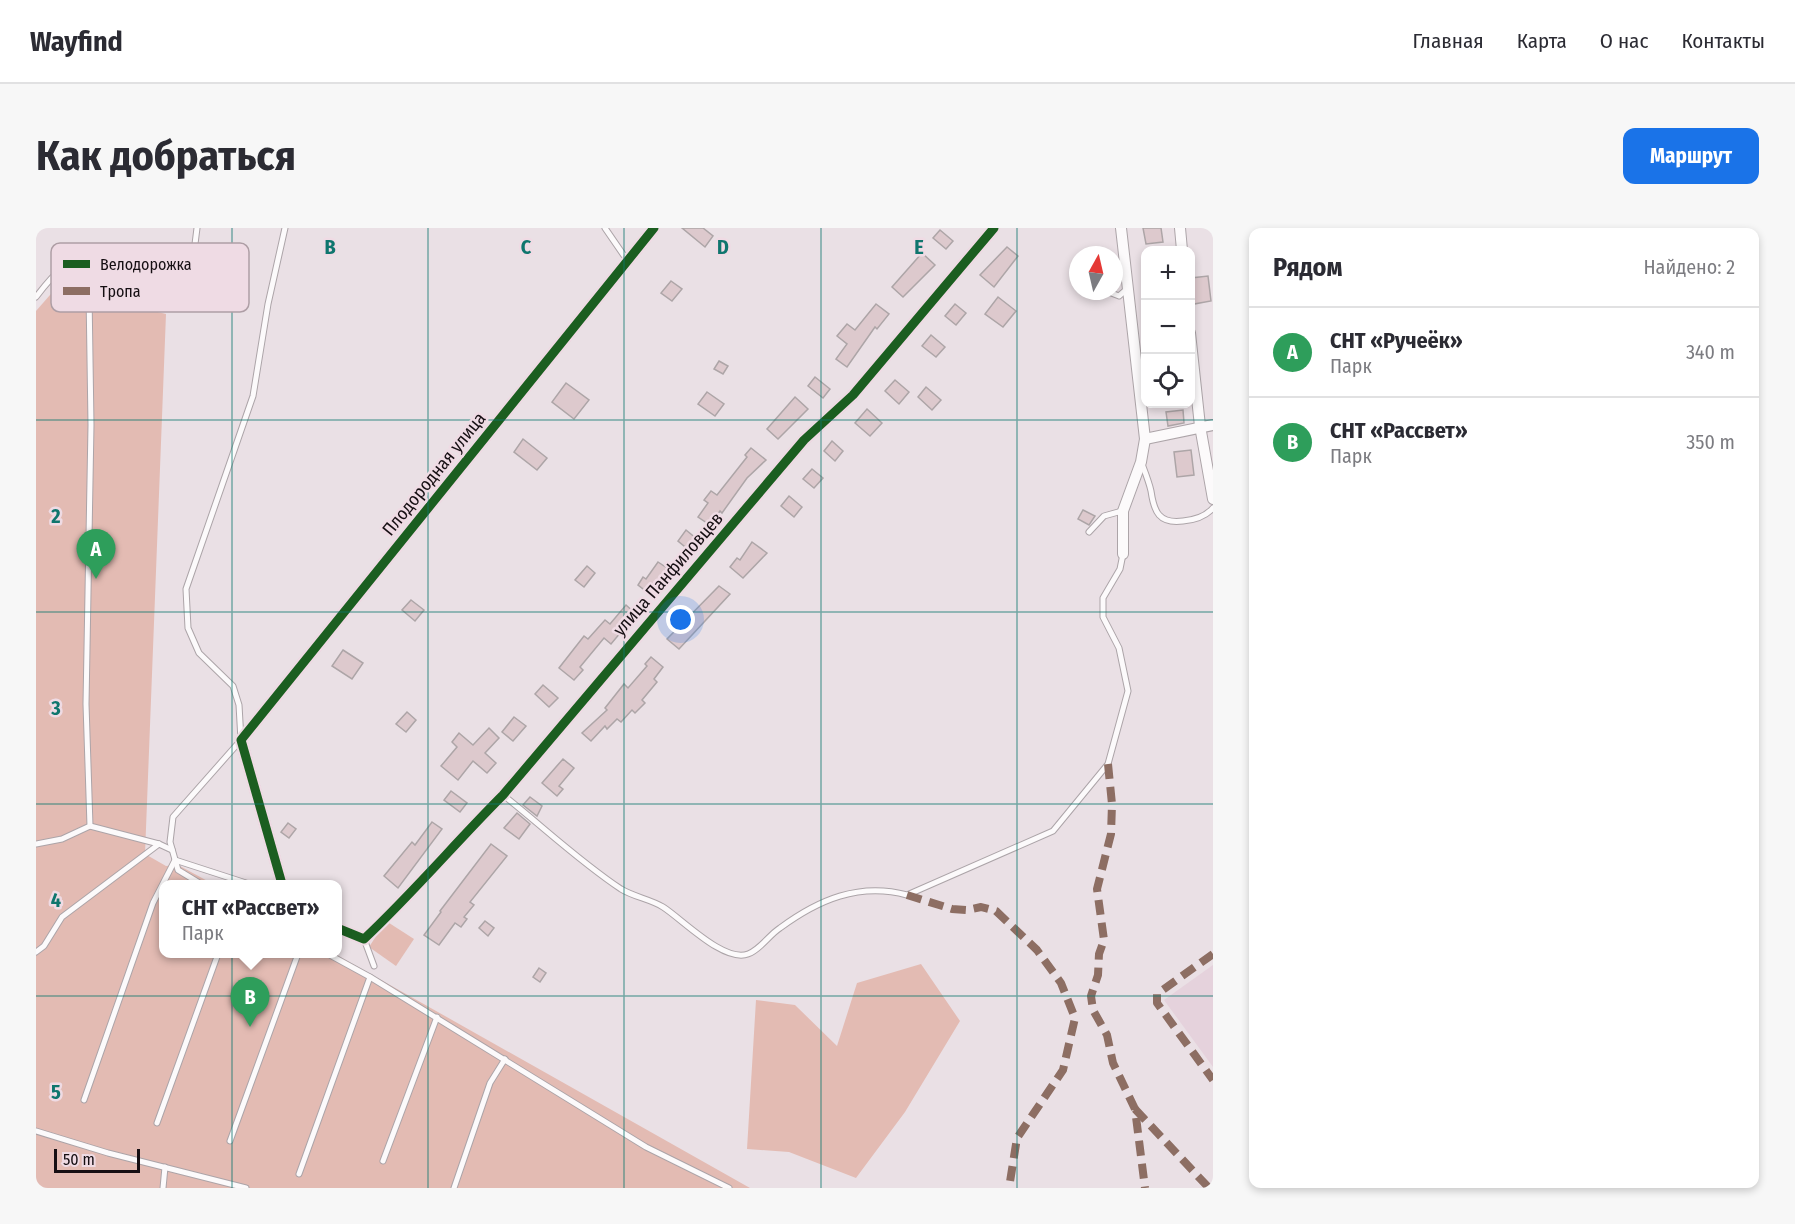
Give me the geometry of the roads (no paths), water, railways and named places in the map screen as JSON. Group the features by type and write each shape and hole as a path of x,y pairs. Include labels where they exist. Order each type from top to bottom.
{"street":[{"name":"Плодородная улица","path":"240,740 654,228"},
{"name":"улица Панфиловцев","path":"364,939 411,895 455,843 503,795 804,440 853,395 994,228"},
{"path":"1122,228 1145,439 1141,462 1123,511 1123,554"},
{"path":"1180,228 1182,246"},
{"path":"1193,354 1200,426 1213,499"},
{"path":"1145,439 1213,425"},
{"path":"240,740 281,880"},
{"path":"342,930 364,939"}],"lane":[{"path":"195,243 197,228"},
{"path":"193,880 178,870 174,860 173,817 240,740 239,705 233,686 200,653 188,628 186,589 253,396 268,304 285,228"},
{"path":"605,228 627,260"},
{"path":"36,297 51,279"},
{"path":"1123,292 1128,288"},
{"path":"89,312 91,425 86,704 90,826"},
{"path":"1141,462 1152,507 1161,518 1171,522 1186,521 1207,514 1213,508"},
{"path":"1089,532 1104,516 1123,511"},
{"path":"503,795 621,889 661,906 722,951 740,956 753,951 779,928 825,901 868,890 884,889 907,895 1053,831 1108,765 1128,691 1119,648 1103,617 1103,598 1120,568 1123,554"},
{"path":"36,844 62,839 90,826 159,844 172,850"},
{"path":"36,952 44,946 62,917 159,844"},
{"path":"174,860 234,880"},
{"path":"164,880 174,860"},
{"path":"84,1100 159,891"},
{"path":"364,939 374,966"},
{"path":"157,1123 217,958"},
{"path":"230,1141 297,958"},
{"path":"335,958 437,1017 646,1147 729,1188"},
{"path":"299,1174 370,977"},
{"path":"383,1161 437,1017"},
{"path":"454,1188 490,1083 505,1059"},
{"path":"36,1131 246,1188"},
{"path":"163,1188 165,1167"}],"place":[{"name":"СНТ «Ручеёк»","path":"96,579"},
{"name":"СНТ «Рассвет»","path":"250,1027"}]}
